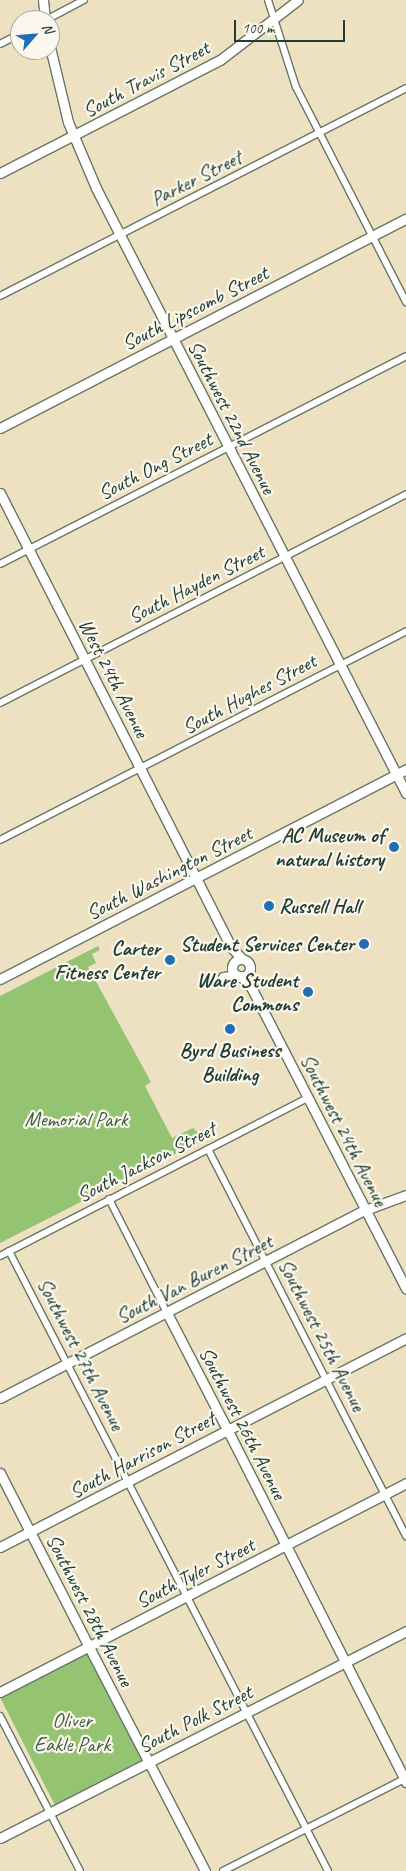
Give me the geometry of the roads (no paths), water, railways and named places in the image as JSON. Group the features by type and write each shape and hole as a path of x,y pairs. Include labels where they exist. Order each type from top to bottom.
{"main road":[{"name":"South Travis Street","path":"0,173 74,138 220,60 298,0"},
{"name":"Southwest 22nd Avenue","path":"53,60 74,138 120,234 172,340 406,793"},
{"name":"South Lipscomb Street","path":"0,428 406,218"},
{"name":"West 24th Avenue","path":"0,493 197,879"},
{"name":"South Washington Street","path":"0,978 197,879 406,769"},
{"name":"Southwest 24th Avenue","path":"197,879 231,947 239,969 251,987 406,1289"},
{"name":"South Van Buren Street","path":"0,1398 365,1210 406,1195"},
{"name":"Southwest 26th Avenue","path":"167,1313 405,1780"},
{"name":"South Harrison Street","path":"0,1547 406,1338"},
{"name":"Southwest 28th Avenue","path":"0,1473 205,1871"},
{"name":"South Tyler Street","path":"0,1692 406,1483"},
{"name":"South Polk Street","path":"0,1838 406,1631"}],"street":[{"path":"60,13 84,0"},
{"path":"268,0 286,64 406,302"},
{"name":"Parker Street","path":"0,296 406,88"},
{"name":"South Ong Street","path":"0,564 406,356"},
{"name":"South Hayden Street","path":"0,703 406,494"},
{"name":"South Hughes Street","path":"0,840 406,631"},
{"name":"South Jackson Street","path":"0,1256 308,1098"},
{"name":"Southwest 25th Avenue","path":"208,1149 406,1536"},
{"name":"Southwest 26th Avenue","path":"109,1199 167,1313"},
{"name":"Southwest 27th Avenue","path":"9,1251 328,1871"},
{"path":"0,1716 80,1871"},
{"path":"223,1871 405,1780"}],"place":[{"name":"AC Museum of natural history","path":"394,847"},
{"name":"Russell Hall","path":"269,906"},
{"name":"Student Services Center","path":"364,944"},
{"name":"Carter Fitness Center","path":"170,960"},
{"name":"Ware Student Commons","path":"308,992"},
{"name":"Byrd Business Building","path":"230,1029"}],"park label":[{"name":"Memorial Park","path":"76,1119"},
{"name":"Oliver Eakle Park","path":"72,1732"}]}
